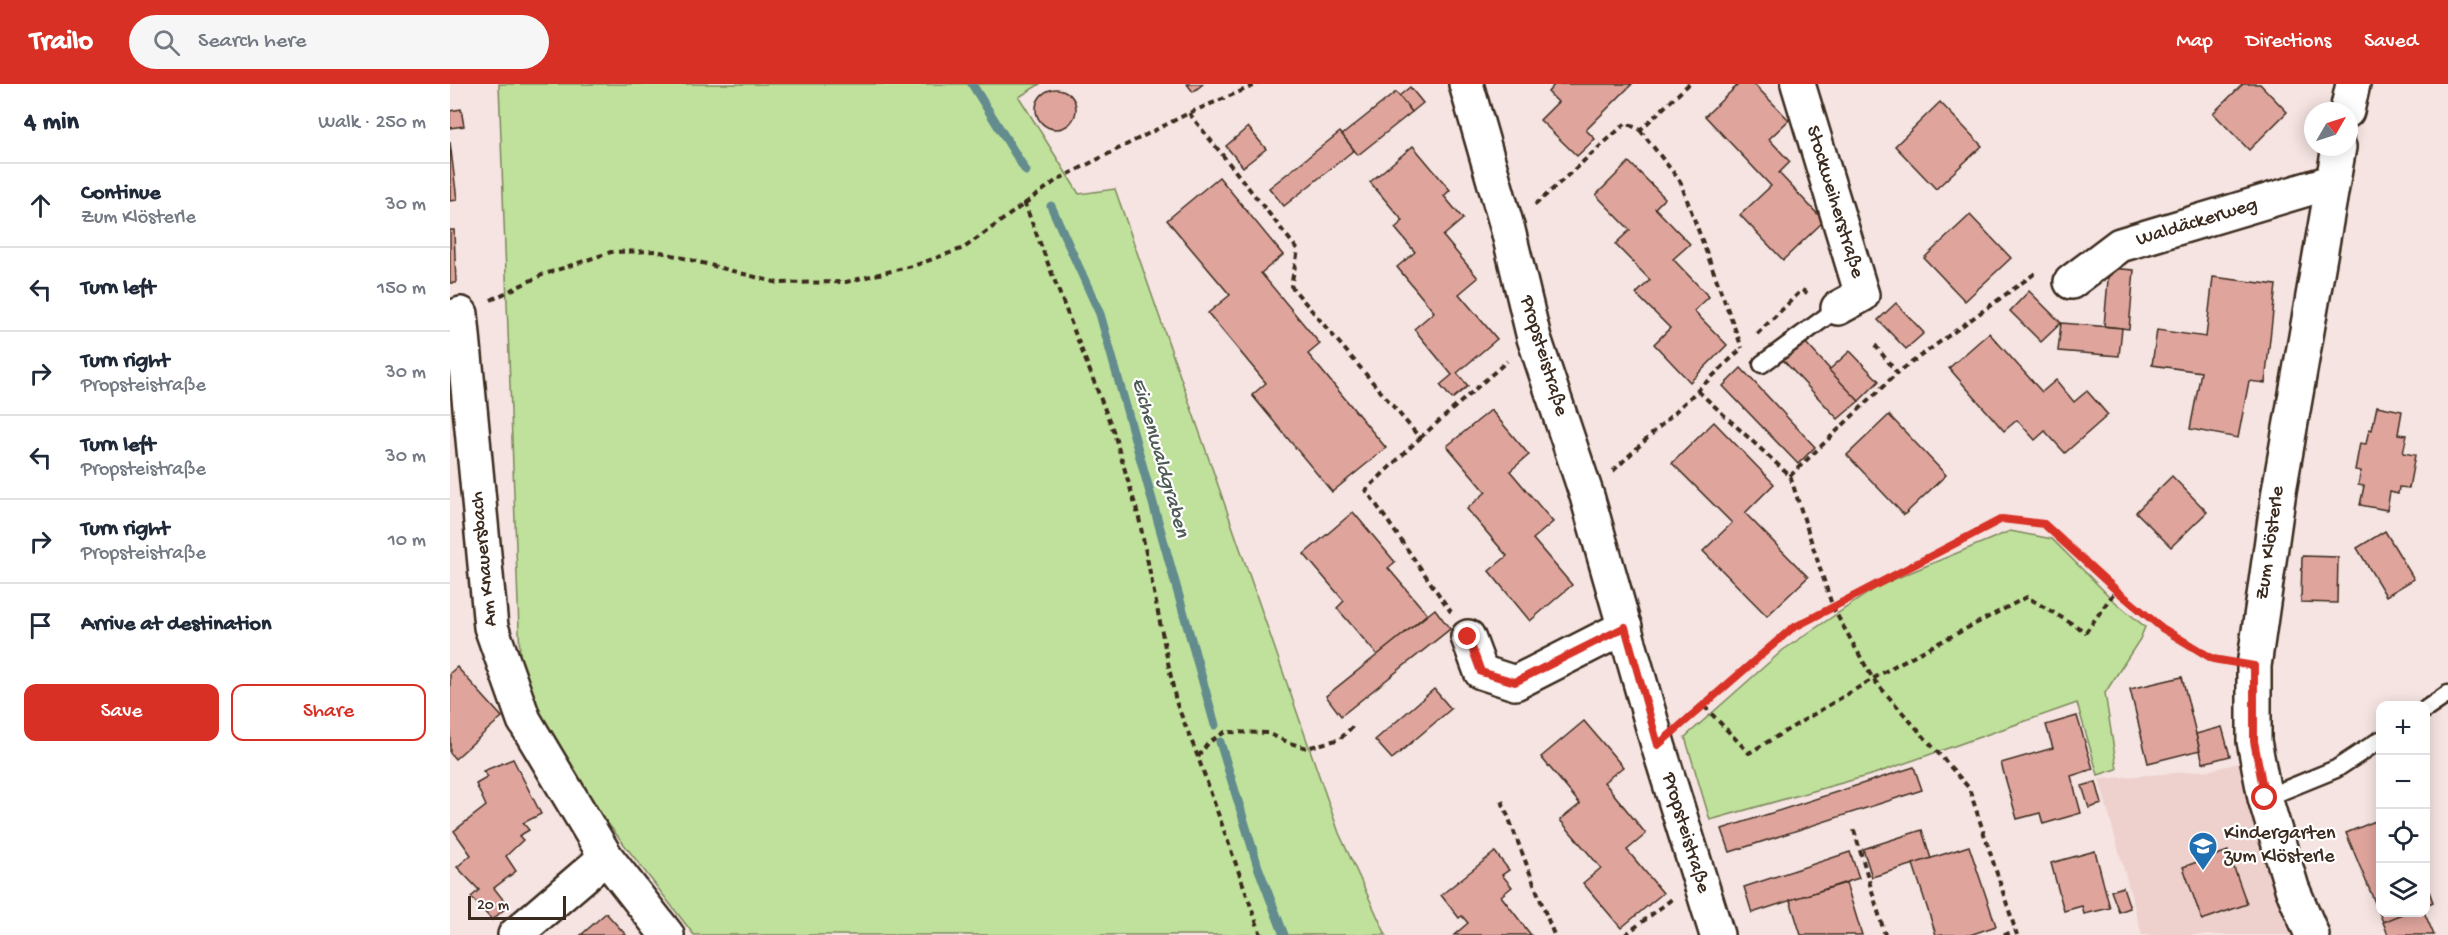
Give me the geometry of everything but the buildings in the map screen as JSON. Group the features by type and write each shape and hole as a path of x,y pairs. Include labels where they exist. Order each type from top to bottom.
{"street":[{"name":"Propsteistraße","path":"1466,84 1508,230 1534,338 1587,496 1658,745 1717,935"},
{"name":"Stockweiherstraße","path":"1798,84 1862,295 1838,308"},
{"path":"2349,102 2353,84"},
{"name":"Zum Klösterle","path":"2312,935 2292,888 2265,798 2254,741 2254,666 2279,491 2337,156"},
{"name":"Waldäckerweg","path":"2071,282 2120,245 2331,182"},
{"name":"Am Knauersbach","path":"456,316 491,627 524,720 606,857 667,935"},
{"path":"1468,637 1481,672 1515,682 1625,627"},
{"path":"515,935 606,857"}],"lane":[{"path":"1762,364 1838,308"},
{"path":"2430,706 2448,694"},
{"path":"2265,798 2336,770 2376,743"}],"path":[{"path":"456,316 542,275 611,252 657,251 778,283 846,282 916,265 964,248 1057,180 1189,113 1258,84"},
{"path":"1640,130 1689,84"},
{"path":"1189,113 1298,250 1291,286 1420,438"},
{"path":"1508,230 1626,123 1640,130 1680,181 1742,348"},
{"path":"1024,202 1114,433 1139,518 1176,702 1198,757 1261,935"},
{"path":"1790,476 1897,373 2034,274 2071,282"},
{"path":"1587,496 1802,290 1838,308"},
{"path":"1468,637 1366,490 1420,438 1534,338"},
{"path":"1875,345 1897,373"},
{"path":"1698,391 1790,476 1833,608 1873,679 1968,788 2016,933 2004,935"},
{"path":"1658,745 1791,629 2002,519 2044,524 2116,590 2162,628 2213,659 2254,666"},
{"path":"1704,706 1749,753 1873,679 2027,597 2086,632 2116,590"},
{"path":"1198,757 1209,742 1225,732 1267,733 1290,743 1307,747 1340,739 1355,724"},
{"path":"1503,801 1554,935"},
{"path":"1854,831 1885,935"},
{"path":"1625,935 1699,877"}],"shaded area":[{"name":"Kindergarten zum Klösterle","path":"2250,760 2301,935 2142,935 2099,779 2211,770"}],"green space":[{"path":"499,84 1040,84 1019,97 1079,194 1115,189 1339,833 1386,935 694,935 522,712"},
{"path":"2010,531 2052,539 2113,600 2145,627 2140,639 2105,693 2117,769 2098,775 2077,703 1874,774 1710,820 1685,737 1783,650 1880,585"}],"waterway":[{"name":"Eichenwaldgraben","path":"972,84 1026,171"},
{"name":"Eichenwaldgraben","path":"1051,206 1100,314 1215,725"},
{"name":"Eichenwaldgraben","path":"1220,742 1258,867 1284,935"}],"place":[{"name":"Kindergarten zum Klösterle","path":"2203,872"}],"route":[{"path":"1468,637 1481,672 1515,682 1625,627 1658,745 1791,629 2002,519 2044,524 2116,590 2162,628 2213,659 2254,666 2254,741 2265,798"}]}
